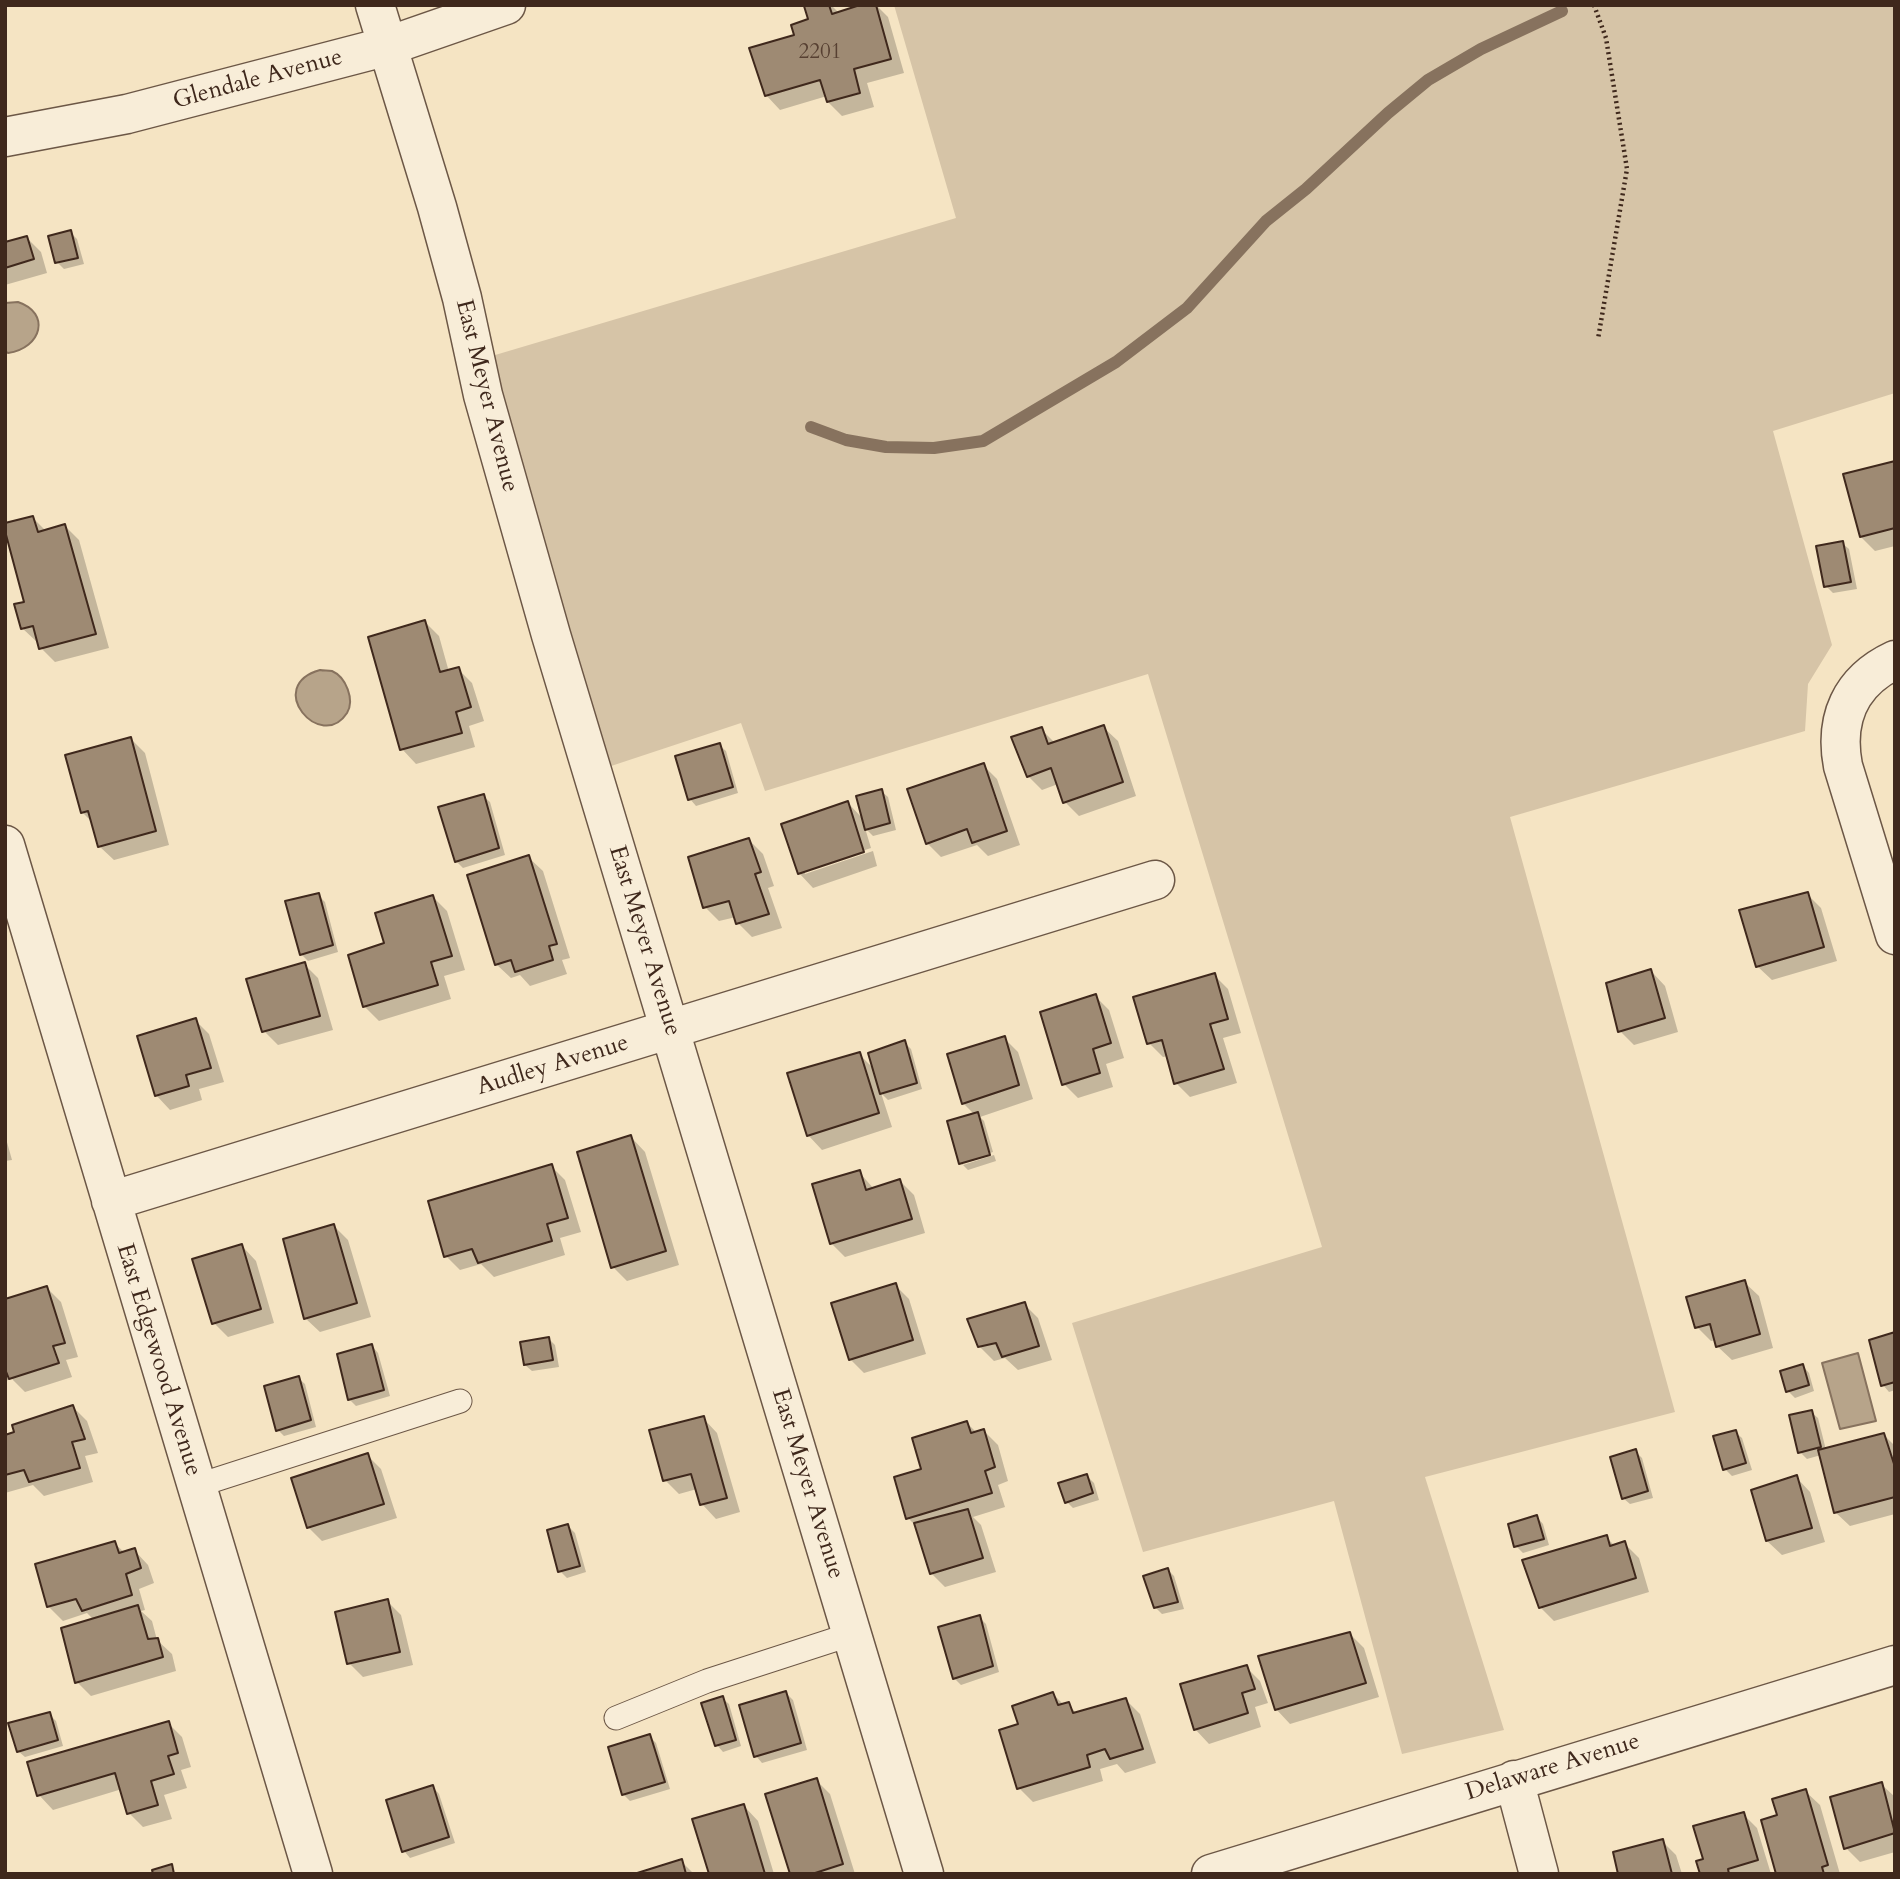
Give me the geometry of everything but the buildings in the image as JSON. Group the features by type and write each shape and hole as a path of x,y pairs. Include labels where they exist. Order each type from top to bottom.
{"street":[{"name":"East Meyer Avenue","path":"375,5 437,207 461,298 482,395 542,604 924,1874"},
{"name":"Glendale Avenue","path":"5,137 127,114 388,46 506,5"},
{"path":"1895,660 1881,666 1863,681 1850,700 1841,722 1839,745 1843,766 1895,935"},
{"name":"East Edgewood Avenue","path":"5,845 313,1874"},
{"name":"Audley Avenue","path":"111,1201 1155,880"},
{"name":"Delaware Avenue","path":"1211,1874 1895,1665"},
{"path":"1514,1780 1539,1874"}],"lane":[{"path":"196,1486 460,1401"},
{"path":"616,1718 707,1681 852,1633"}],"path":[{"path":"1594,5 1606,38 1627,169 1598,339"}],"shaded area":[{"path":"894,5 1895,5 1895,393 1773,431 1832,645 1808,684 1805,731 1510,817 1675,1412 1425,1477 1504,1730 1402,1754 1334,1501 1143,1552 1072,1323 1322,1247 1148,674 765,791 741,723 593,772 475,361 956,218"},
{"path":"18,302 35,314 38,330 29,344 8,353 5,351 5,303"},
{"path":"320,670 337,674 348,689 349,708 336,723 324,725 312,721 302,712 297,701 297,689 304,678"},
{"path":"1858,1353 1876,1421 1840,1429 1822,1363"}],"waterway":[{"path":"811,427 846,440 886,447 934,448 983,441 1116,362 1187,308 1266,221 1306,189 1428,80 1481,49 1562,11"}]}
